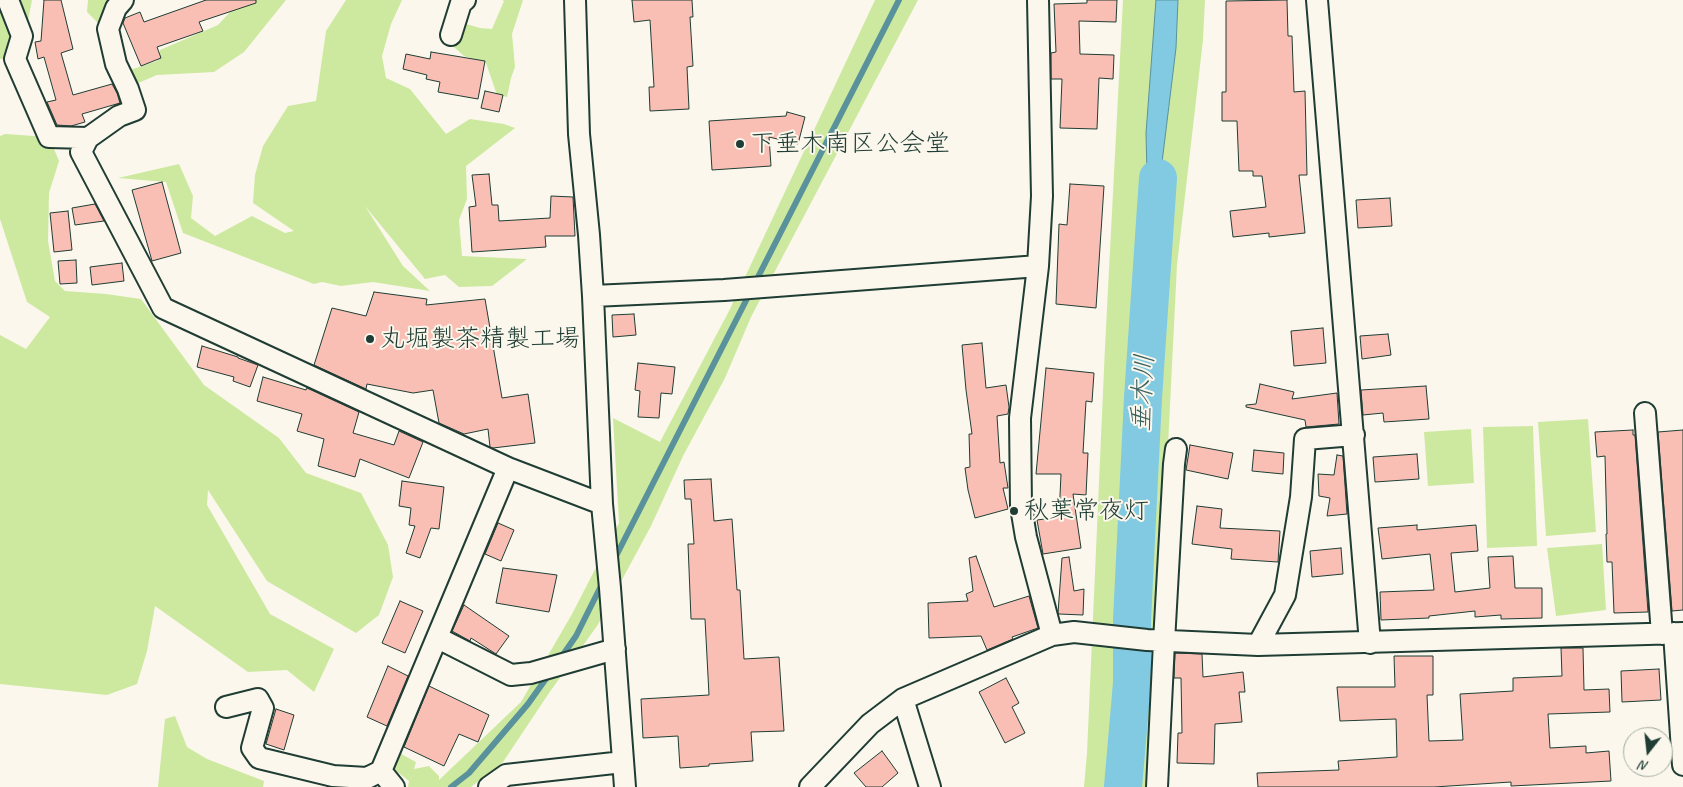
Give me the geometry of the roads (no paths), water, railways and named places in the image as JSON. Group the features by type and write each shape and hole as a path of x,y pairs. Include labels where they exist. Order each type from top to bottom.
{"street":[{"path":"8,0 22,36 8,61 49,137 88,138"},
{"path":"123,0 116,8 108,29 116,64 128,89 135,110 119,116 88,138 82,152 163,308 508,468 602,504"},
{"path":"451,35 461,3 465,0"},
{"path":"575,0 579,134 593,296 602,504 625,787"},
{"path":"1038,0 1042,196 1038,266 1020,418 1021,507 1026,536 1052,634"},
{"path":"1317,0 1370,643"},
{"path":"593,296 763,287 1038,266"},
{"path":"1645,413 1673,634 1683,765"},
{"path":"1258,646 1285,595 1302,497 1305,439 1354,435"},
{"path":"1157,787 1155,641 1176,448"},
{"path":"226,707 258,699 263,708 252,748 259,758 333,776 367,778 381,771 508,468"},
{"path":"810,787 870,724 903,699 1052,634 1074,632 1155,641 1258,646 1673,634"},
{"path":"438,638 511,675 531,672 614,649"},
{"path":"903,699 930,787"},
{"path":"488,787 506,775 623,762"},
{"path":"381,771 394,787"}],"water":[{"path":"1156,0 1178,0 1176,48 1154,228 1150,300 1146,133"}],"waterway":[{"path":"614,560 899,0"},
{"name":"垂木川","path":"1123,787 1132,683 1132,620 1143,398 1158,178"},
{"path":"560,659 576,636 604,580"},
{"path":"451,787 469,773 528,704 550,673"}],"place":[{"name":"下垂木南区公会堂","path":"740,144"},
{"name":"丸堀製茶精製工場","path":"370,339"},
{"name":"秋葉常夜灯","path":"1014,511"}]}
